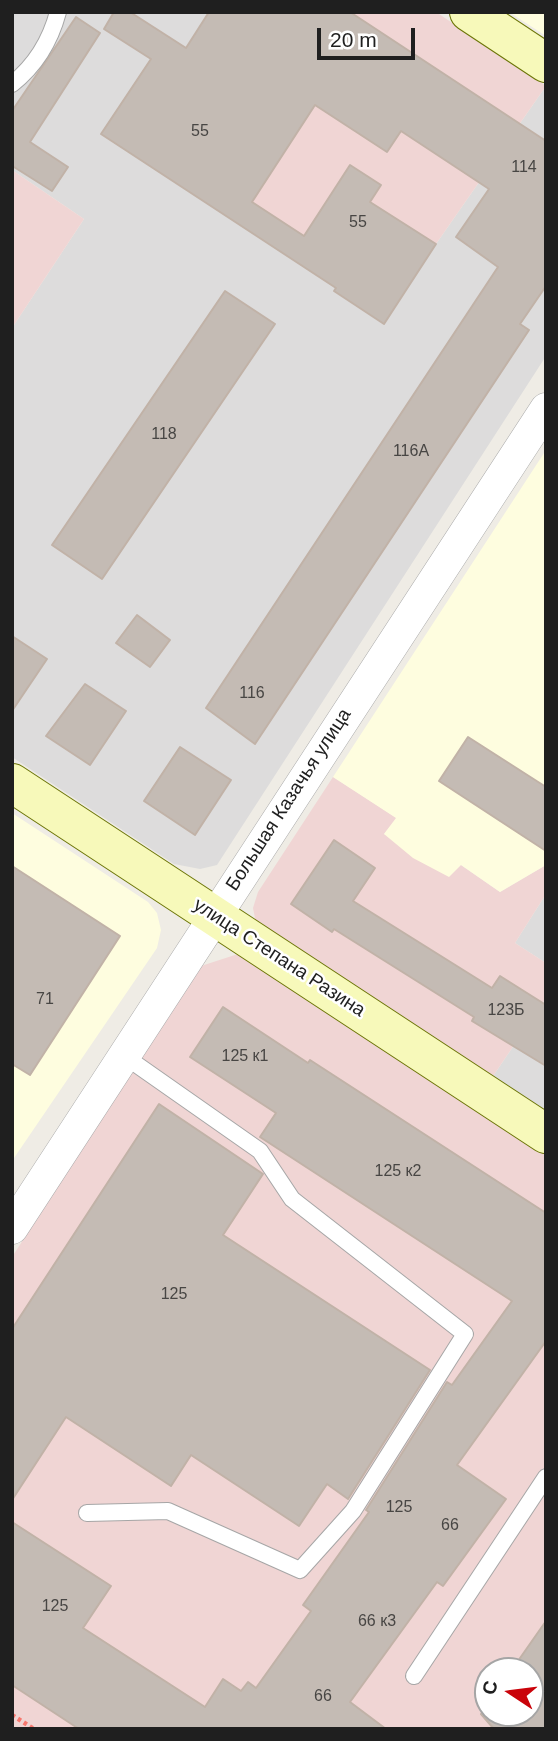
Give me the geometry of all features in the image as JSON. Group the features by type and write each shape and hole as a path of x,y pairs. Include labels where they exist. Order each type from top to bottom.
{"main road":[{"path":"469,12 546,63"},
{"name":"улица Степана Разина","path":"12,783 546,1134"}],"street":[{"name":"Большая Казачья улица","path":"12,1227 546,409"}],"lane":[{"path":"12,84 28,71 51,38 58,12"},
{"path":"87,1513 168,1511 300,1570 353,1511 466,1334 292,1199 260,1150 124,1055"},
{"path":"414,1676 546,1477"}],"path":[{"path":"12,1715 34,1729"}],"shaded area":[{"path":"12,12 209,12 164,81 102,134 321,278 436,244 546,86 546,356 217,865 200,869 174,864 12,757 12,328 84,219 12,170"},
{"path":"209,12 436,12 546,86 436,244 336,255 321,278 101,134 145,68 165,80"},
{"path":"509,12 546,12 546,36"},
{"path":"12,170 84,219 12,328"},
{"path":"546,450 546,865 500,892 461,865 449,877 413,858 384,834 396,818 333,777"},
{"path":"333,777 397,818 384,834 461,865 500,892 546,865 546,894 515,943 546,963 546,998 489,1082 256,923 253,908 258,892"},
{"path":"12,813 148,902 157,913 161,930 157,948 12,1161"},
{"path":"546,894 546,963 515,943"},
{"path":"238,954 546,1152 546,1729 12,1729 12,1257 201,966"},
{"path":"546,998 546,1121 489,1082"}],"building":[{"path":"114,12 130,12 186,48 209,12 350,12 546,141 546,286 520,324 529,330 255,744 206,708 498,267 456,237 489,189 401,131 387,152 315,105 252,202 304,236 350,165 381,185 370,202 436,244 384,324 334,291 336,288 101,134 151,59 104,29"},
{"path":"76,17 100,33 30,142 68,167 52,191 14,167 12,169 12,111"},
{"path":"225,291 275,324 102,579 52,545"},
{"path":"137,615 170,640 150,667 116,643"},
{"path":"12,636 47,659 12,711"},
{"path":"85,684 126,711 90,765 46,736"},
{"path":"468,737 546,787 546,851 439,781"},
{"path":"180,747 231,780 195,835 144,801"},
{"path":"334,840 375,868 353,901 492,988 500,976 546,1005 546,1066 472,1021 474,1017 334,929 332,932 291,904"},
{"path":"12,866 120,936 30,1075 12,1064"},
{"path":"223,1007 546,1213 546,1341 457,1465 506,1499 443,1586 437,1582 350,1702 386,1729 79,1729 12,1685 12,1522 111,1586 83,1628 205,1707 223,1679 241,1691 248,1682 256,1688 311,1611 303,1605 369,1512 366,1510 447,1382 452,1385 512,1301 260,1137 276,1113 190,1057"},
{"path":"159,1104 263,1174 223,1235 430,1370 348,1499 327,1484 299,1526 191,1455 171,1486 66,1417 12,1500 12,1329"},
{"path":"546,1621 546,1729 494,1729 492,1727 544,1727 544,1657 521,1657"}]}
